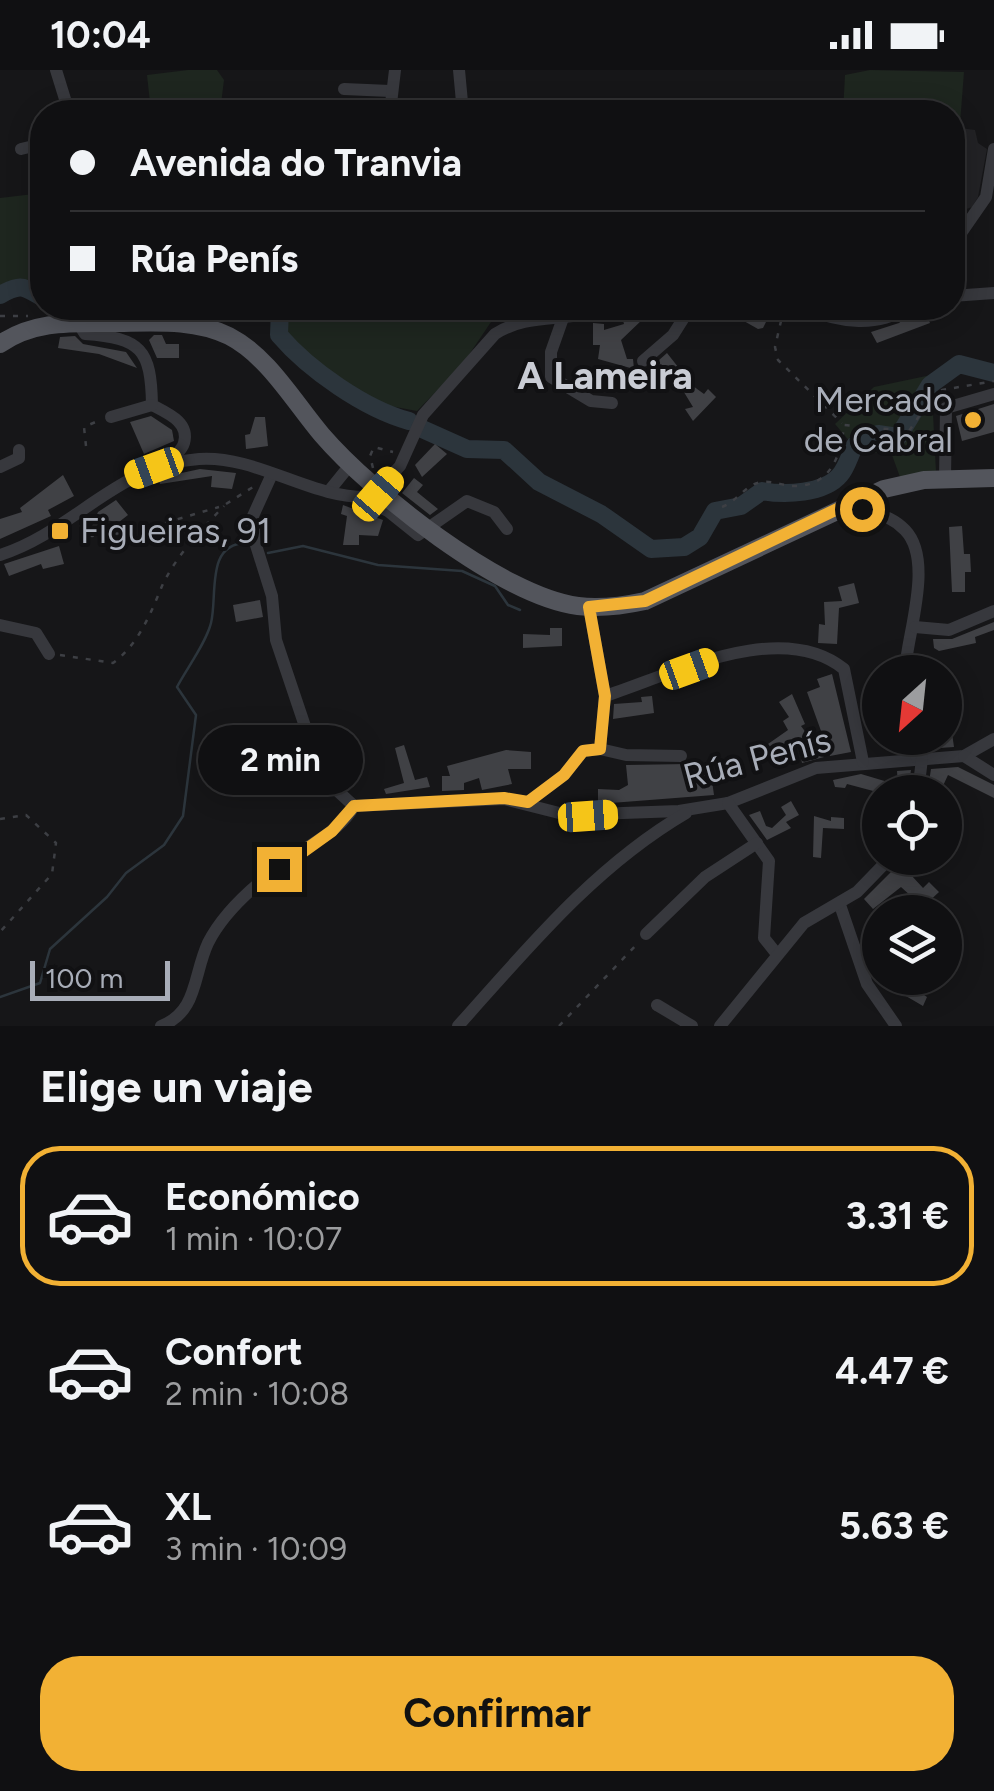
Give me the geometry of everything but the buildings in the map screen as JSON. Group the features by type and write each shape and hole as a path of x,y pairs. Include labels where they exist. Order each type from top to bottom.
{"main road":[{"path":"0,344 40,326 78,323 174,323 225,334 256,356 368,487 428,530 547,598 589,607 645,601 852,502 902,484 992,479"}],"street":[{"path":"56,70 65,100"},
{"path":"390,100 395,70"},
{"path":"459,70 462,100"},
{"path":"344,89 390,91"},
{"path":"21,149 30,147"},
{"path":"965,228 986,198 994,149"},
{"path":"965,295 994,293"},
{"path":"0,555 28,545 132,476 169,464 210,459 330,490 368,487 378,494 404,457 423,415 496,334 510,324 546,320"},
{"path":"563,320 550,352 551,376 591,402 612,403"},
{"path":"643,361 673,335 682,320"},
{"path":"78,323 86,334 120,338 139,346 151,375 152,405"},
{"path":"945,479 946,408 994,394"},
{"path":"111,417 120,410 152,405 174,416 184,430 184,445 169,464"},
{"path":"0,467 19,458 19,450"},
{"path":"330,490 350,465"},
{"path":"161,1026 179,1019 186,1010 208,942 230,912 298,853 332,831 354,806 330,784 315,756 276,640 272,596 254,542 253,516 271,476"},
{"path":"368,487 388,511 418,535 467,501 494,512 507,530"},
{"path":"852,502 862,509 886,513 911,538 917,566 915,628"},
{"path":"589,607 605,696 600,749"},
{"path":"906,655 907,634 915,628 949,630 994,611"},
{"path":"0,625 36,632 49,654"},
{"path":"605,696 734,653 782,646 819,653 844,669 864,762"},
{"name":"Rúa Penís","path":"354,806 504,798 555,812 588,816 692,809 728,803 794,774 864,762 964,756 994,739"},
{"path":"528,802 564,775 583,751 600,749 661,758 682,756"},
{"path":"918,755 918,775"},
{"path":"964,756 994,775"},
{"path":"728,803 769,862 764,938 776,953"},
{"path":"458,1026 577,895 661,826 692,809"},
{"path":"646,934 705,877 757,843"},
{"path":"720,1026 756,987 776,953 804,923 840,905 877,875"},
{"path":"840,905 867,984 896,1026"},
{"path":"657,1006 692,1026"}],"path":[{"path":"0,316 30,317"},
{"path":"36,320 40,326"},
{"path":"781,320 775,347 778,360 844,425 910,430"},
{"path":"86,446 84,427 111,417"},
{"path":"722,506 750,485 808,485 830,473 842,450 844,425"},
{"path":"368,487 374,447 404,457"},
{"path":"49,654 112,663 124,654 158,605 163,585 183,552 224,506 262,478 271,476"},
{"path":"72,518 92,536 101,536 145,529 224,506"},
{"path":"0,819 26,815 56,843 52,874 0,932"},
{"path":"559,1026 646,934"}],"shaded area":[{"path":"217,70 224,80 222,100 150,100 147,75"},
{"path":"870,70 964,72 962,100 844,100 845,75"},
{"path":"965,129 975,130 978,143 987,149 978,197 972,207 965,210"},
{"path":"30,194 30,281 0,286 0,198"},
{"path":"283,320 496,320 462,365 417,411 368,402 289,338"},
{"path":"931,375 936,472 900,477 892,455 857,450 835,424 874,387"}],"waterway":[{"path":"0,295 13,289 30,291"},
{"path":"280,320 279,335 306,362 356,398 409,421"},
{"path":"420,428 467,449 504,450 539,482 601,514 651,549 684,547 700,537 715,511 741,506 762,491 804,492 833,481 855,445 878,434 898,437 930,385 959,364 994,373"},
{"path":"0,997 40,983 50,949 107,897 126,873 164,845 183,816 196,715 177,687 209,631 219,561 224,552 246,543"},
{"path":"268,553 303,546 378,565 462,571 495,586 508,605 520,610"}],"place":[{"name":"Mercado de Cabral","path":"973,420"},
{"name":"Figueiras, 91","path":"60,531"}],"district":[{"name":"A Lameira","path":"605,376"}],"route":[{"path":"279,869 332,831 354,806 504,798 528,802 564,775 572,760 583,751 600,749 605,696 589,607 609,608 645,601 852,502 862,509"}]}
